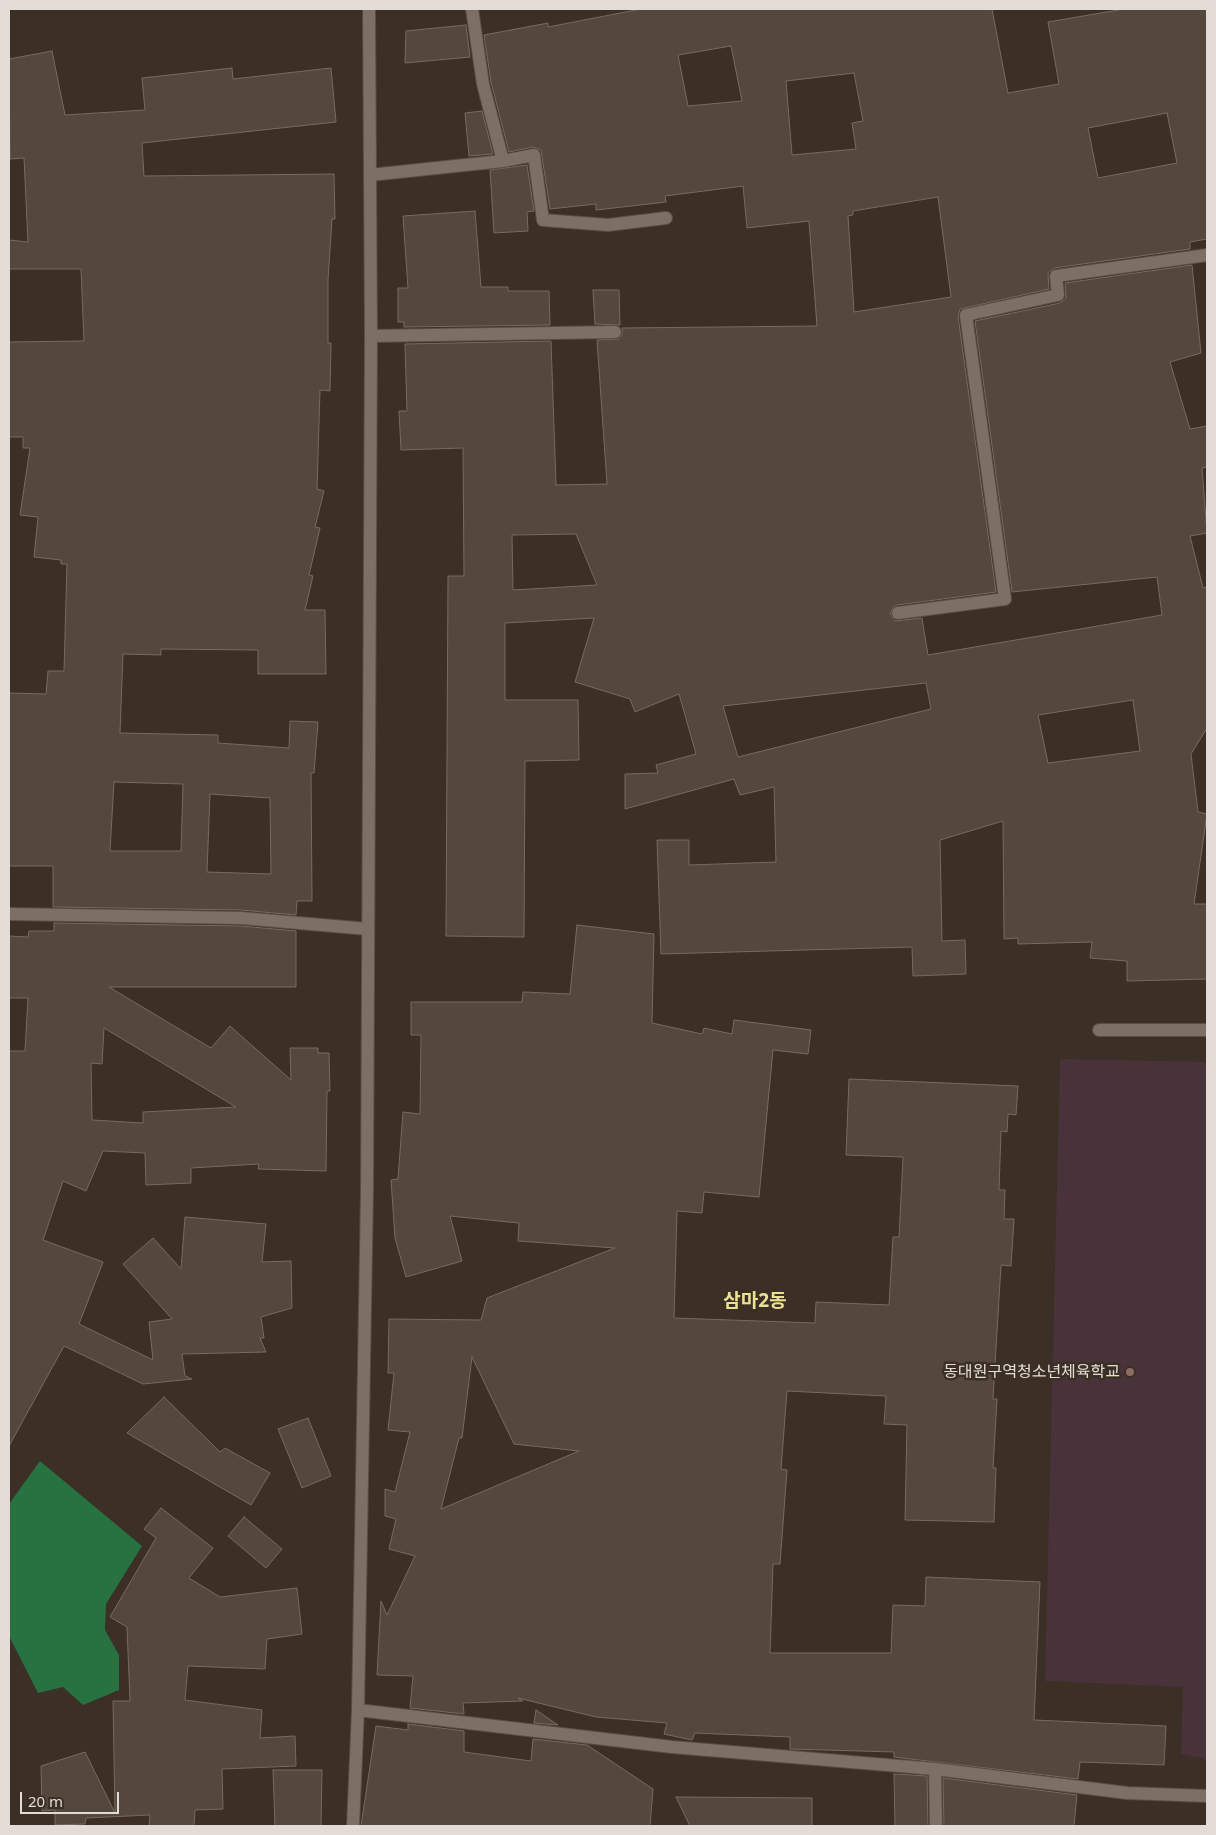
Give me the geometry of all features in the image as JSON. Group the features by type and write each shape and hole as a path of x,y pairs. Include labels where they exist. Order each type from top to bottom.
{"street":[{"path":"353,1826 358,1710 367,1192 372,336 369,9"},
{"path":"472,9 483,84 503,161"},
{"path":"370,175 503,161 534,155 543,220 608,226 666,218"},
{"path":"898,613 1005,599 966,315 1058,295 1056,276 1207,254"},
{"path":"372,336 615,332"},
{"path":"9,914 241,918 368,929"},
{"path":"1099,1030 1207,1030"},
{"path":"358,1710 672,1747 935,1769 1127,1793 1207,1796"},
{"path":"935,1769 936,1826"}],"shaded area":[{"name":"동대원구역청소년체육학교","path":"1060,1059 1207,1062 1207,1759 1181,1754 1183,1687 1045,1681"}],"green space":[{"path":"40,1461 142,1546 106,1604 105,1630 119,1655 119,1690 83,1705 63,1687 38,1693 9,1636 9,1504"}],"building":[{"path":"641,9 992,9 1008,93 1059,84 1048,22 1124,9 1207,9 1207,239 1190,242 1190,249 1054,268 1048,273 1049,289 960,309 958,316 996,592 897,605 893,607 890,614 895,621 922,618 928,655 1162,615 1157,577 1012,592 975,321 1060,303 1066,298 1065,283 1192,265 1201,353 1170,362 1190,429 1207,426 1207,467 1202,468 1207,533 1190,536 1203,588 1207,587 1207,728 1191,754 1198,812 1207,814 1194,904 1207,904 1207,979 1127,981 1127,961 1090,958 1092,942 1018,944 1018,938 1004,939 1003,821 940,840 942,941 965,940 966,974 913,976 912,947 661,954 657,840 689,840 689,865 776,862 774,787 740,795 734,779 625,809 625,774 658,773 656,765 696,754 679,694 635,712 630,699 575,682 594,618 505,623 505,700 578,700 579,760 525,761 524,937 446,936 448,576 464,576 463,448 401,450 399,411 407,411 405,344 551,341 556,485 607,484 597,340 619,339 622,335 622,328 817,326 809,221 747,228 743,186 665,196 666,202 596,210 596,204 550,209 541,150 533,147 509,152 491,82 484,35 548,23 548,27","holes":["731,46 742,101 688,106 678,55","854,73 863,121 852,123 856,149 792,155 786,81","1167,113 1177,163 1098,178 1088,128","938,197 951,297 854,312 848,216 853,215 853,211","576,534 597,585 513,590 512,535","926,683 931,709 738,757 723,706","1133,700 1140,751 1048,763 1038,715"]},
{"path":"466,25 470,57 405,63 406,31"},
{"path":"52,51 65,115 145,110 142,78 232,68 233,79 331,68 336,122 142,143 144,176 334,174 335,219 332,219 328,280 328,343 331,343 330,391 320,390 317,489 324,491 315,527 320,528 309,575 313,576 305,610 325,610 326,674 258,674 258,650 161,649 161,655 123,654 120,733 218,735 218,743 289,748 290,721 318,722 314,773 311,773 312,901 297,901 296,915 241,910 53,907 53,866 9,866 9,693 46,694 48,671 64,671 67,564 61,564 61,560 34,557 38,517 20,515 30,448 23,448 23,437 9,437 9,342 84,341 81,269 9,269 9,240 28,242 24,158 10,159 9,59","holes":["114,782 183,784 181,851 110,851","210,794 270,798 271,874 207,872"]},
{"path":"482,111 493,154 469,156 465,113"},
{"path":"527,165 534,211 527,212 528,231 494,233 490,170"},
{"path":"475,211 481,287 508,287 508,291 549,291 550,325 404,327 404,322 398,322 398,288 408,288 403,216"},
{"path":"593,290 619,290 620,325 595,324"},
{"path":"54,923 241,926 296,931 296,987 109,987 211,1048 230,1026 291,1080 290,1048 318,1048 318,1053 329,1053 330,1091 327,1091 326,1171 258,1169 259,1164 191,1168 191,1183 146,1185 145,1153 103,1151 86,1191 63,1181 43,1240 103,1262 79,1324 153,1360 149,1322 172,1319 123,1264 153,1238 181,1269 185,1217 266,1224 262,1262 291,1261 292,1308 261,1317 264,1338 260,1338 266,1352 182,1354 185,1376 192,1379 143,1384 64,1346 9,1446 9,1051 25,1051 28,998 9,998 9,936 28,937 29,931 54,931","holes":["104,1028 236,1107 143,1112 143,1123 92,1120 91,1063 102,1064"]},
{"path":"577,925 654,934 652,1023 702,1034 704,1028 732,1034 734,1020 811,1030 808,1054 773,1050 759,1197 704,1192 702,1213 677,1211 674,1318 815,1323 816,1302 889,1305 893,1237 899,1237 903,1157 846,1155 849,1079 1018,1086 1016,1115 1008,1114 1007,1132 1001,1131 999,1190 1005,1190 1004,1219 1014,1219 1011,1266 1001,1265 993,1399 997,1399 993,1468 996,1468 994,1522 905,1520 907,1425 884,1424 886,1396 787,1391 781,1469 787,1470 780,1564 773,1564 770,1653 891,1653 893,1605 925,1606 926,1577 1040,1582 1034,1720 1166,1726 1164,1765 1080,1762 1078,1779 894,1757 894,1752 790,1749 790,1737 695,1733 692,1740 664,1734 667,1723 596,1717 518,1698 523,1701 463,1703 464,1714 410,1708 413,1676 377,1675 381,1601 387,1615 415,1556 389,1549 396,1519 385,1516 385,1489 395,1492 410,1432 388,1430 394,1373 388,1373 389,1319 481,1320 487,1298 615,1248 518,1241 519,1223 450,1216 462,1261 406,1277 395,1238 391,1180 398,1179 403,1112 420,1114 421,1035 411,1035 411,1002 522,1002 523,992 570,994","holes":["472,1357 514,1444 579,1451 441,1509 459,1438 462,1438"]},
{"path":"164,1397 220,1452 225,1448 270,1473 251,1505 127,1433"},
{"path":"308,1418 331,1476 302,1488 278,1429"},
{"path":"161,1508 213,1548 189,1578 220,1597 297,1588 302,1634 267,1639 265,1669 188,1666 185,1700 262,1710 260,1738 295,1736 296,1766 222,1769 223,1809 195,1810 194,1826 149,1826 150,1815 86,1818 85,1824 55,1825 55,1810 42,1811 41,1766 85,1752 115,1813 113,1701 130,1701 127,1627 110,1617 156,1538 144,1529"},
{"path":"244,1517 282,1549 266,1568 228,1536"},
{"path":"536,1710 558,1725 534,1723"},
{"path":"408,1724 464,1731 464,1752 531,1761 533,1739 587,1745 653,1789 650,1826 361,1826 376,1726 408,1730"},
{"path":"273,1770 322,1770 321,1826 275,1826"},
{"path":"894,1774 927,1776 928,1826 895,1826"},
{"path":"943,1778 1077,1795 1074,1826 944,1826"},
{"path":"676,1797 812,1798 812,1826 690,1826"}],"place":[{"name":"동대원구역청소년체육학교","path":"1130,1372"}],"district":[{"name":"삼마2동","path":"755,1302"}]}
